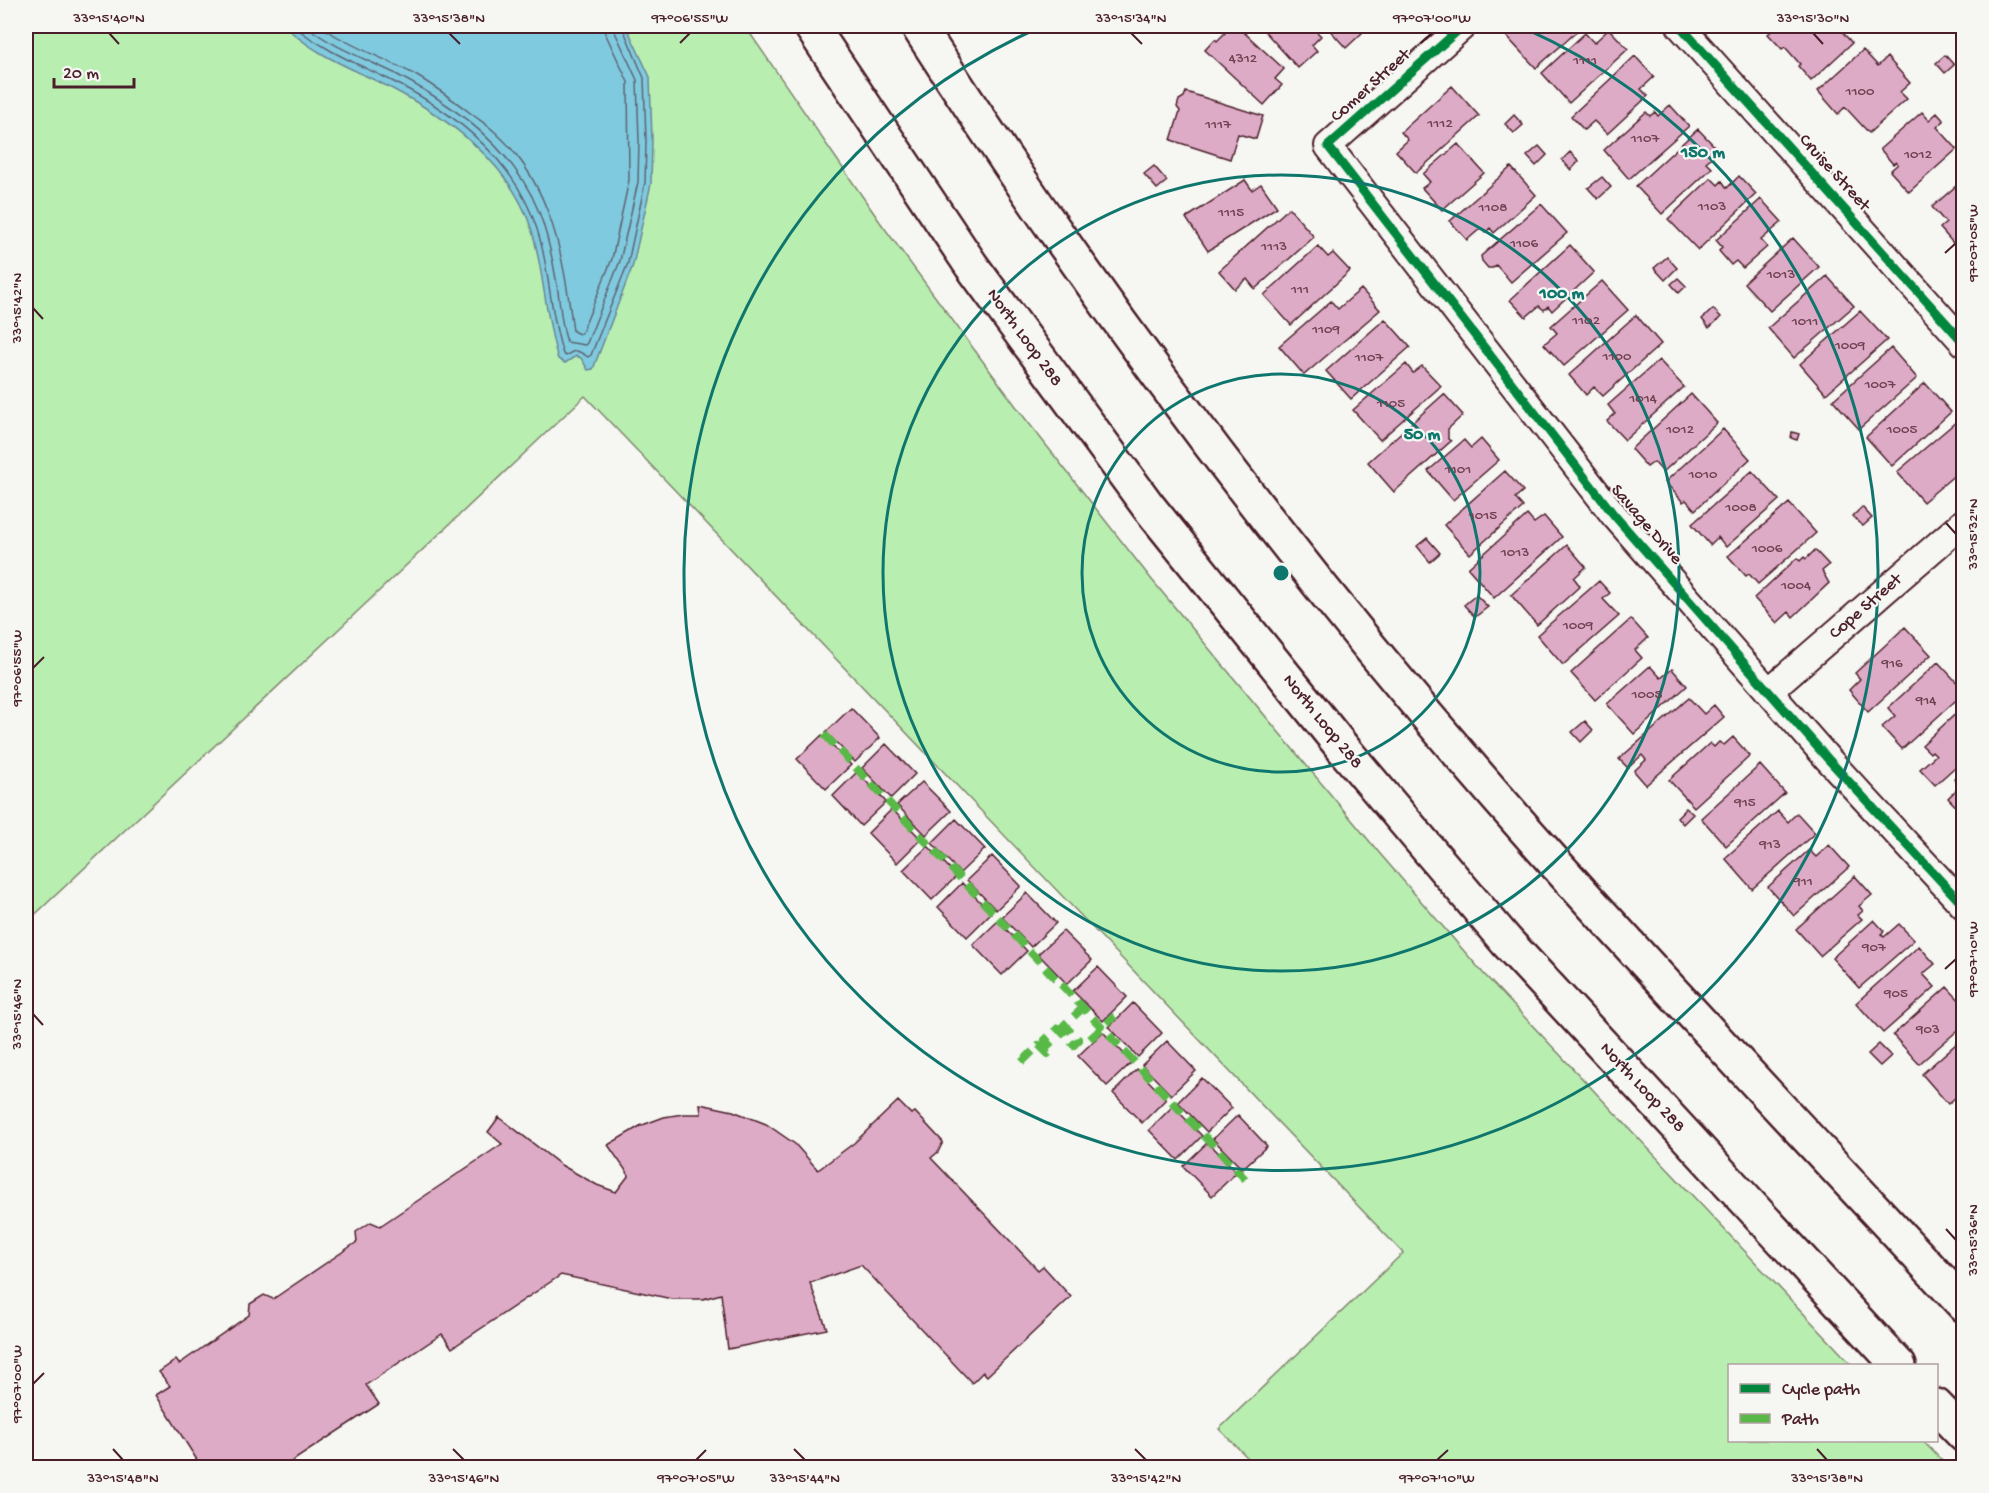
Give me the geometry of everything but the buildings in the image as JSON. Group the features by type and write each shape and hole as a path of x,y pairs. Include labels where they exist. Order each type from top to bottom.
{"highway":[{"name":"North Loop 288","path":"811,26 971,265 1148,506 1346,752 1506,941 1898,1364"},
{"path":"918,26 1121,322 1221,457 1329,596 1546,852 1964,1305"},
{"path":"1938,1408 1964,1436"}],"street":[{"name":"Comer Street","path":"1328,146 1463,26"},
{"name":"Cruise Street","path":"1680,26 1964,343"},
{"name":"Savage Drive","path":"1328,146 1614,515 1828,759 1964,906"},
{"name":"Cope Street","path":"1769,691 1964,522"}],"green space":[{"path":"26,26 745,26 880,222 1024,417 1152,580 1381,855 1483,973 1851,1364 1728,1364 1728,1442 1924,1442 1948,1467 1257,1467 1219,1429 1403,1253 585,396 26,923"}],"water":[{"path":"285,26 626,26 650,77 651,184 633,265 593,369 588,370 581,358 576,356 565,363 558,359 534,238 526,214 500,171 465,136 445,121 402,94 326,56"}],"marked path":[{"path":"824,734 1248,1182"},
{"path":"1022,1062 1039,1045 1048,1054 1053,1049 1045,1040 1058,1028 1074,1045 1079,1040 1064,1025 1083,1008"},
{"path":"1090,1039 1115,1016"}],"cycle path":[{"path":"1463,26 1328,146 1614,515 1828,759 1964,906"},
{"path":"1680,26 1964,343"}]}
